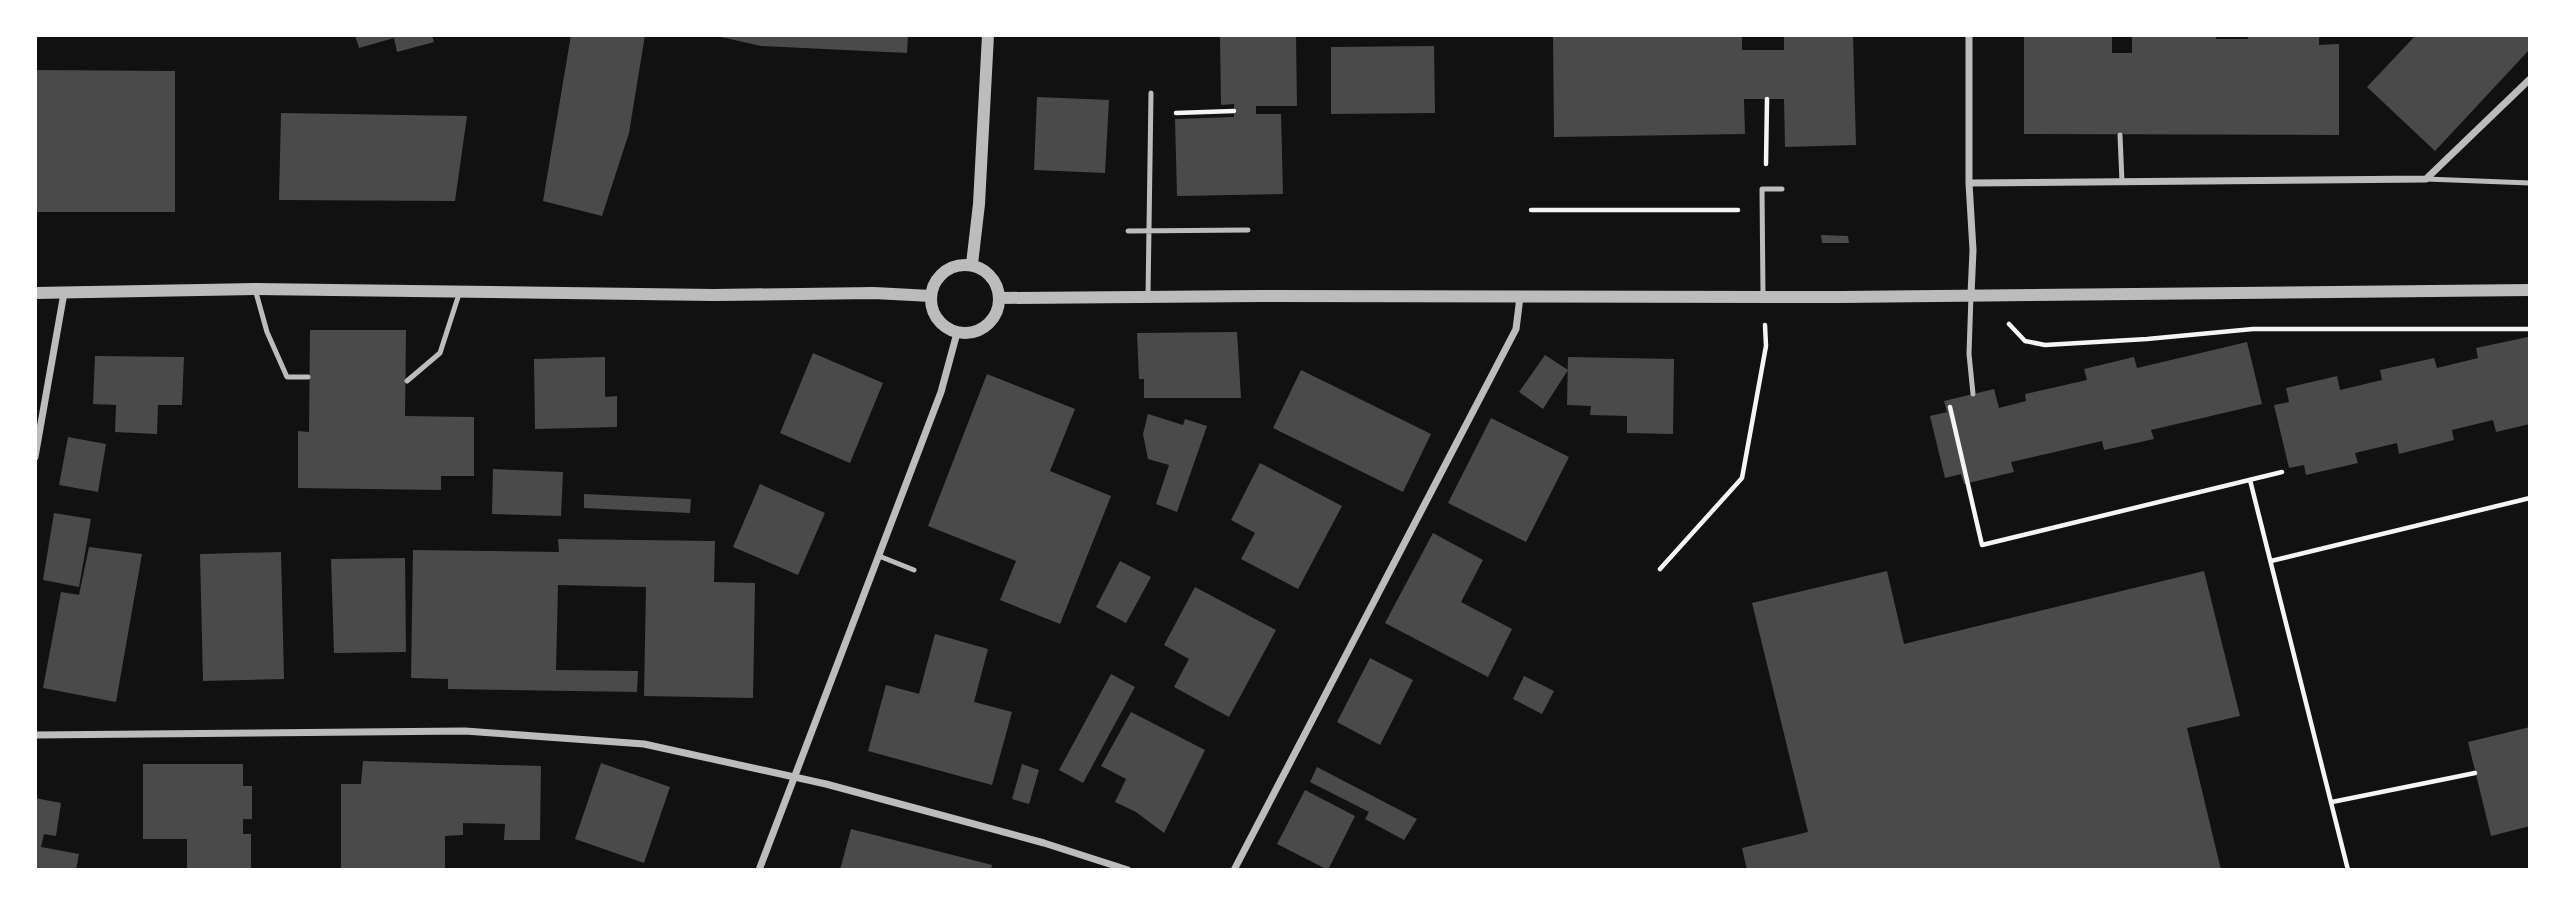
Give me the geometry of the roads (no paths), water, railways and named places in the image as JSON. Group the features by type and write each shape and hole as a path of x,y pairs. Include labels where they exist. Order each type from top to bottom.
{"street":[{"path":"972,264 979,204 988,35"},
{"path":"1969,35 1969,183 1973,250 1971,295"},
{"path":"1969,183 2426,179 2530,79"},
{"path":"972,264 985,270 996,282 1000,298 995,318 978,331 957,333 943,326 933,313 931,296 936,280 950,267 972,264"},
{"path":"35,293 255,289 714,295 874,293 931,296"},
{"path":"1000,298 2530,290"},
{"path":"35,457 64,293"},
{"path":"1234,870 1516,329 1520,297"},
{"path":"759,870 941,392 957,333"},
{"path":"35,736 465,731 644,744 795,776 1044,843 1128,870"}],"lane":[{"path":"1149,296 1151,93"},
{"path":"2120,135 2122,182"},
{"path":"2426,179 2530,183"},
{"path":"1763,296 1762,189 1782,189"},
{"path":"1128,231 1248,230"},
{"path":"255,289 267,332 287,377 308,377"},
{"path":"407,380 440,353 460,291"},
{"path":"1971,295 1969,354 1973,394"},
{"path":"879,556 914,570"}]}
